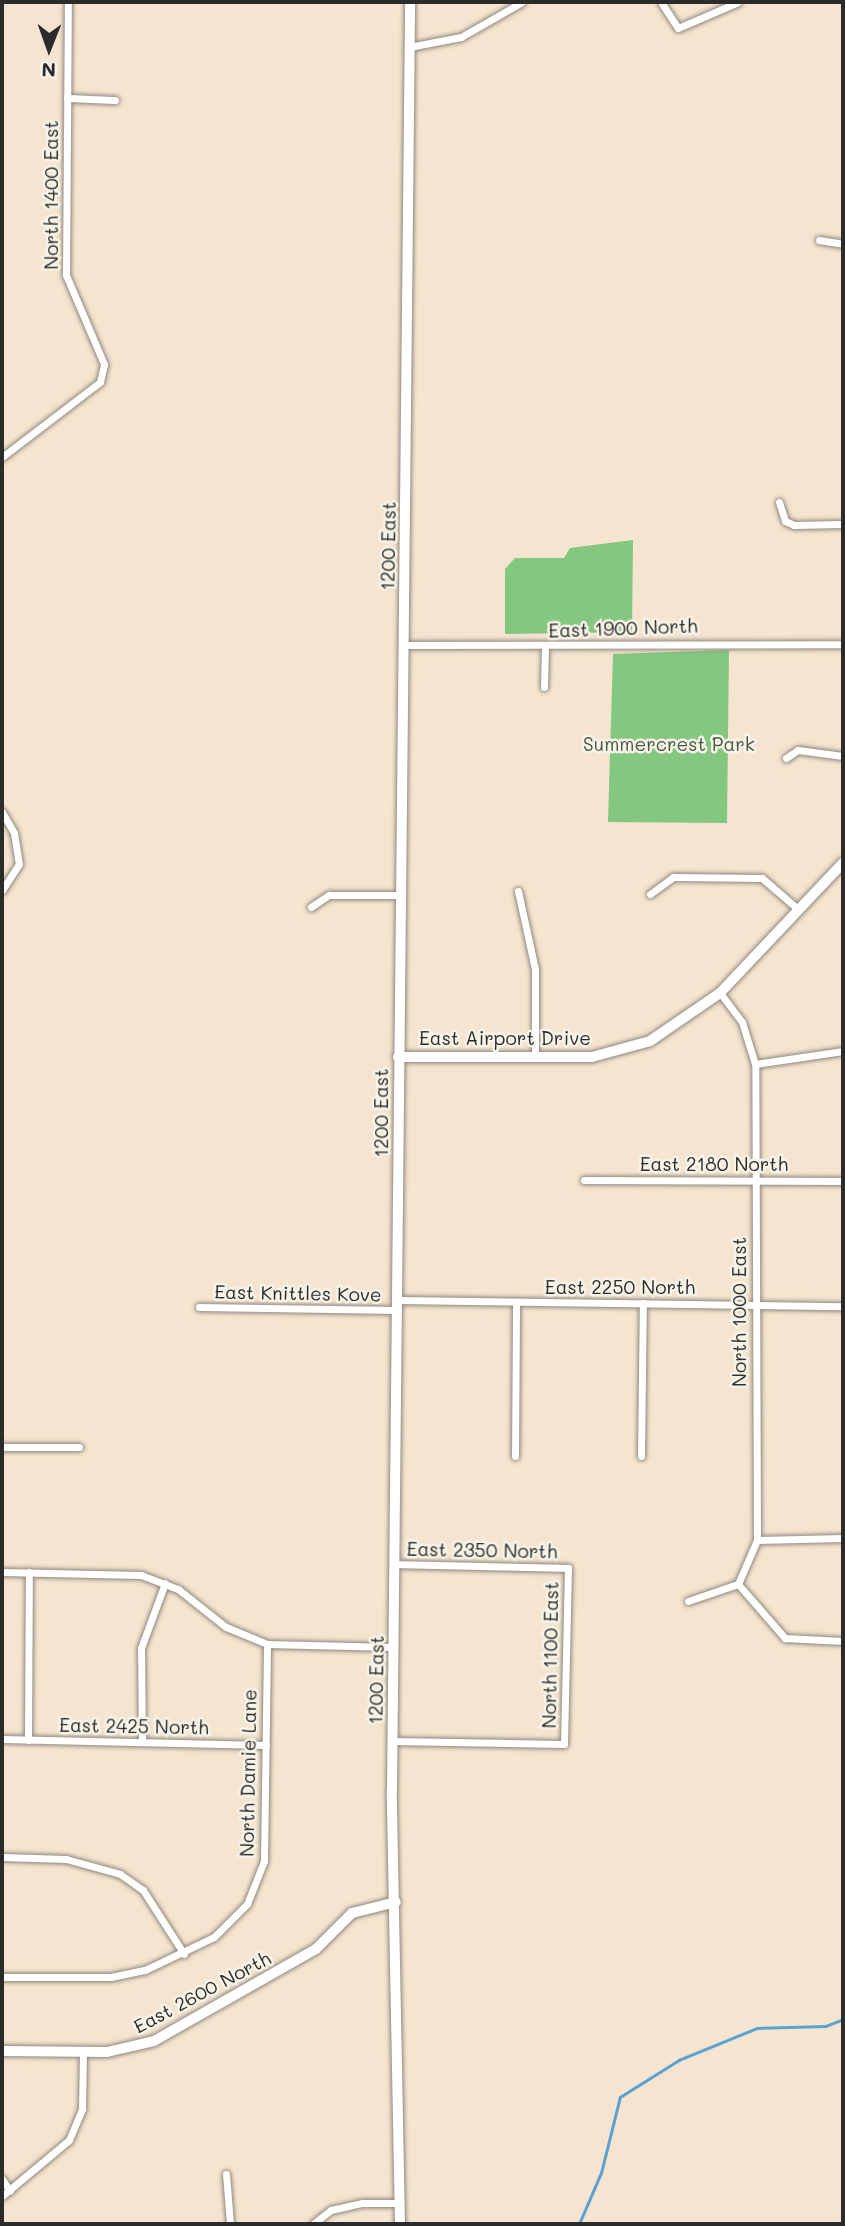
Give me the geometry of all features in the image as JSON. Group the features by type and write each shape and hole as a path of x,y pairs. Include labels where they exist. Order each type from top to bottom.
{"main road":[{"name":"1200 East","path":"400,2224 393,1647 410,2"},
{"name":"East Airport Drive","path":"398,1057 535,1058 625,1050 670,1031 720,993 843,863"},
{"name":"East 2600 North","path":"2,2051 83,2052 154,2040 316,1949 352,1913 396,1902"}],"street":[{"name":"North 1400 East","path":"2,457 100,383 104,364 66,275 68,2"},
{"path":"410,47 461,37 522,2"},
{"path":"661,2 678,28 738,2"},
{"path":"67,98 115,100"},
{"path":"819,240 843,244"},
{"path":"779,502 785,521 794,525 843,524"},
{"name":"East 1900 North","path":"404,645 545,646 741,639 843,644"},
{"path":"544,687 545,646"},
{"path":"786,758 798,750 843,756"},
{"path":"2,812 14,833 19,864 2,890"},
{"path":"650,894 673,877 762,878 799,910"},
{"path":"518,891 535,969 535,1058"},
{"path":"311,906 329,895 400,895"},
{"name":"North 1000 East","path":"720,993 742,1022 755,1064 753,1304 757,1540 738,1584"},
{"path":"755,1064 843,1051"},
{"name":"East 2180 North","path":"584,1180 843,1181"},
{"path":"515,1455 516,1302"},
{"name":"East 2250 North","path":"397,1305 516,1302 843,1307"},
{"path":"641,1456 643,1303"},
{"name":"East Knittles Kove","path":"199,1307 397,1305"},
{"path":"2,1447 79,1447"},
{"path":"757,1540 843,1538"},
{"name":"East 2350 North","path":"394,1564 568,1568"},
{"name":"North 1100 East","path":"393,1741 564,1744 568,1568"},
{"path":"2,1572 141,1575 165,1583 226,1627 267,1644 393,1647"},
{"path":"28,1740 29,1572"},
{"path":"142,1740 141,1648 165,1583"},
{"path":"688,1601 738,1584 785,1638 843,1641"},
{"name":"North Damie Lane","path":"2,1977 111,1977 145,1970 184,1954 214,1937 247,1904 264,1861 267,1644"},
{"name":"East 2425 North","path":"2,1740 142,1740 265,1745"},
{"path":"2,1857 66,1859 120,1874 143,1890 184,1954"},
{"path":"2,2196 76,2127 83,2052"},
{"path":"226,2174 230,2224"},
{"path":"2,2179 10,2190"},
{"path":"313,2224 351,2205 399,2203"}],"green space":[{"path":"633,540 632,632 505,634 505,569 515,558 564,558 570,548"},
{"name":"Summercrest Park","path":"729,650 727,823 608,822 613,654"}],"waterway":[{"path":"579,2224 601,2173 620,2097 679,2060 757,2028 826,2026 843,2019"}]}
